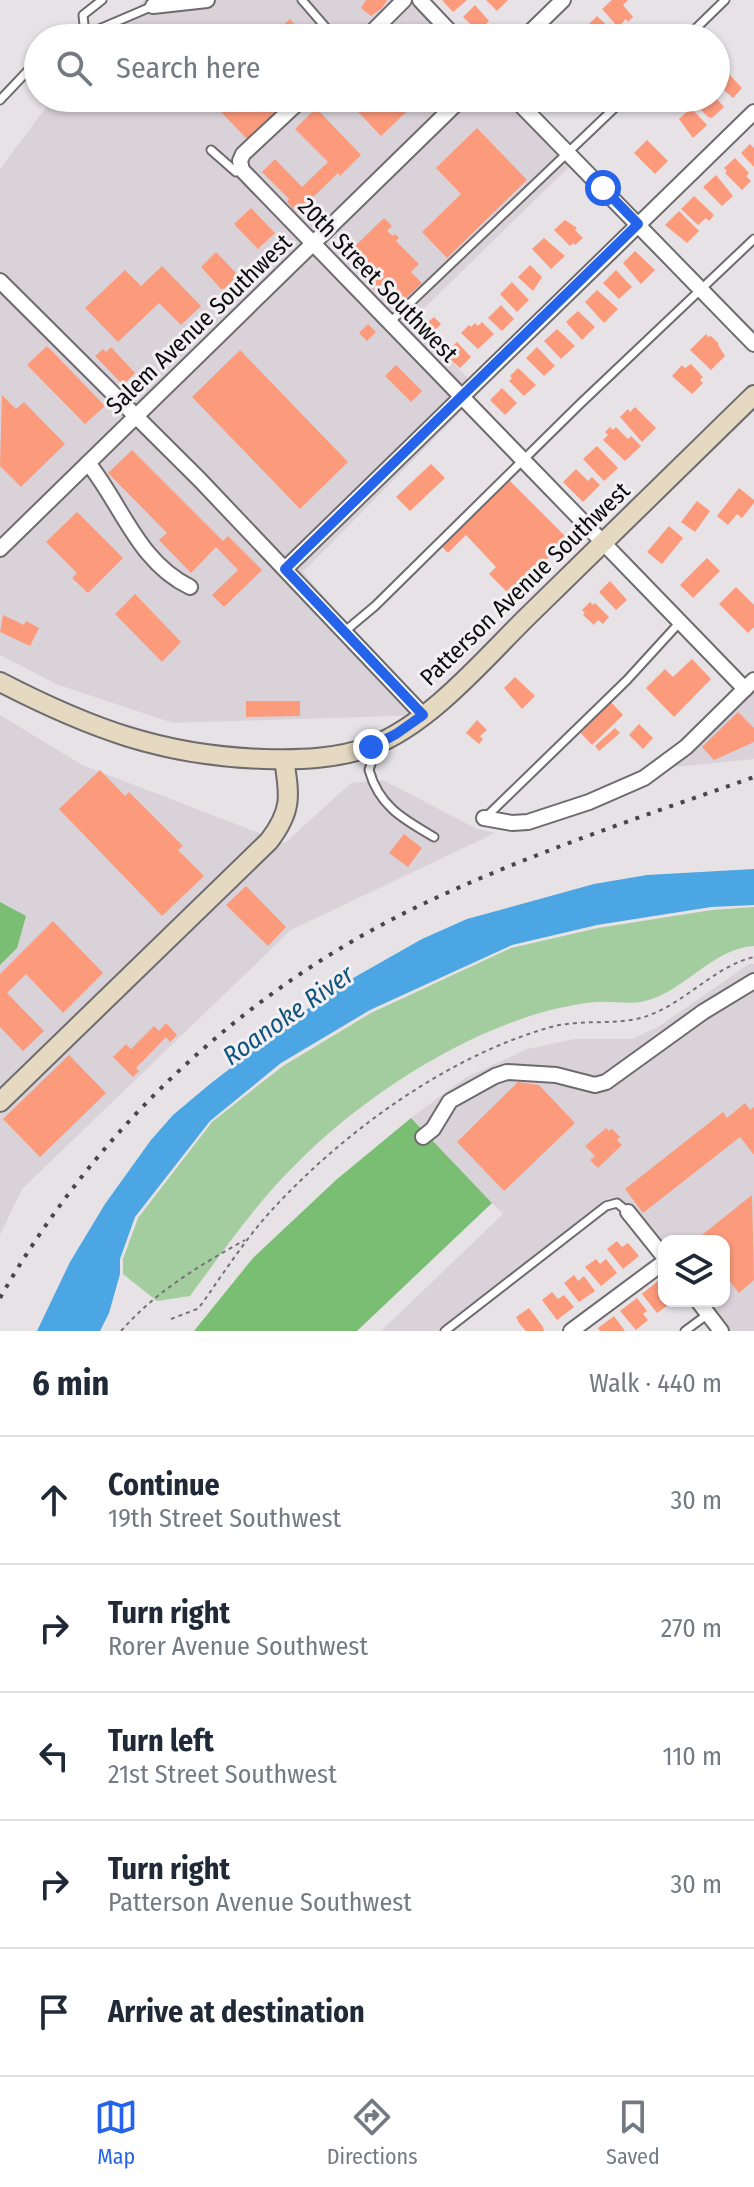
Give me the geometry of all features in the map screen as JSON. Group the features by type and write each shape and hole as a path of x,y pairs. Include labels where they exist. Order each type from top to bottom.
{"main road":[{"name":"Patterson Avenue Southwest","path":"0,682 74,718 139,742 209,755 284,760 372,751 423,715 754,395"},
{"path":"0,1102 269,841 284,822 290,800 284,760"}],"street":[{"path":"157,3 207,0"},
{"path":"380,24 404,0"},
{"path":"420,0 443,24"},
{"path":"538,24 563,0"},
{"path":"242,170 240,161 243,154 288,112"},
{"name":"Salem Avenue Southwest","path":"0,549 448,112"},
{"path":"528,112 754,344"},
{"path":"285,569 754,112"},
{"name":"20th Street Southwest","path":"242,170 602,543 680,622 749,684"},
{"path":"0,281 285,569 423,715"},
{"path":"88,463 153,562 175,580 190,587"},
{"path":"484,818 512,823 528,822 625,788 665,764 749,684"},
{"path":"423,1137 433,1129 450,1101 507,1072 556,1075 602,1084 703,1012 754,981"},
{"path":"628,1212 658,1251"},
{"path":"571,1331 658,1264"},
{"path":"703,1307 721,1331"}],"lane":[{"path":"83,24 83,15 102,0"},
{"path":"302,0 323,24"},
{"path":"700,24 725,0"},
{"path":"111,24 157,3"},
{"path":"0,100 24,75"},
{"path":"389,323 610,112"},
{"name":"20th Street Southwest","path":"211,150 236,172 242,170"},
{"path":"344,632 754,239"},
{"path":"484,818 627,680 680,622"},
{"path":"372,751 369,770 388,808 434,837"},
{"path":"445,1331 606,1206 617,1203 628,1212"},
{"path":"685,1331 708,1314"}],"path":[{"path":"121,1331 161,1293 202,1264 248,1238"}],"shaded area":[{"path":"144,0 428,0 451,24 122,24"},
{"path":"43,112 537,112 580,156 411,321 481,391 303,572 423,715 173,723 56,684 0,655 0,169"},
{"path":"754,692 754,759 675,767"},
{"path":"0,715 82,765 285,843 351,783 383,780 477,829 495,833 291,930 22,1189 0,1235"},
{"path":"749,964 754,964 754,1331 711,1331 693,1307 730,1307 730,1235 658,1235 658,1260 610,1197 438,1331 381,1331 503,1214 411,1118 465,1078 527,1049 575,1039 632,1039 658,1027"}],"green space":[{"path":"0,902 26,916 17,948 0,965"},
{"path":"754,907 754,946 725,954 656,997 636,1003 582,1004 501,1026 437,1057 376,1096 321,1140 282,1178 190,1296 157,1301 123,1274 123,1259 138,1218 212,1122 283,1066 371,1013 511,948 598,928 712,910"},
{"path":"411,1118 492,1203 357,1331 194,1331 253,1258 336,1180"}],"water":[{"path":"754,869 754,905 711,907 597,925 512,945 370,1010 281,1063 210,1121 135,1217 120,1259 120,1274 109,1313 100,1331 37,1331 70,1262 105,1204 151,1140 173,1115 210,1084 332,990 422,939 467,919 594,884 647,875"}],"building":[{"path":"366,0 387,0 371,16 361,8"},
{"path":"442,0 467,0 453,12"},
{"path":"486,0 508,0 497,11"},
{"path":"612,0 628,0 623,5 633,17 628,22 626,19 621,24 615,24 602,9"},
{"path":"475,5 489,21 486,24 470,24 463,17"},
{"path":"597,16 606,24 589,24"},
{"path":"730,75 742,88 733,98 730,95"},
{"path":"221,112 275,112 247,139"},
{"path":"312,112 320,112 361,155 297,213 287,202 289,199 262,172 275,159 302,187 328,162 295,129"},
{"path":"358,112 406,112 381,136"},
{"path":"687,112 695,112 707,125 693,138 679,119"},
{"path":"703,112 719,112 712,118"},
{"path":"477,128 527,180 447,258 422,232 461,194 436,168"},
{"path":"647,140 668,161 655,174 634,153"},
{"path":"750,144 754,148 754,167 741,153"},
{"path":"735,158 749,173 746,176 751,181 742,190 725,173 724,168"},
{"path":"716,175 733,196 722,206 703,187"},
{"path":"694,196 714,215 709,221 706,218 698,225 681,209"},
{"path":"251,208 275,233 258,249 234,224"},
{"path":"679,211 699,231 687,243 665,225"},
{"path":"384,218 392,226 387,231 399,238 396,241 419,264 411,272 422,283 398,306 381,289 378,293 366,281 370,277 366,273 370,270 351,250"},
{"path":"565,220 577,228 575,230 583,238 575,245 570,246 554,230"},
{"path":"544,238 565,256 551,269 532,249"},
{"path":"635,251 655,270 641,284 623,263"},
{"path":"216,252 238,275 224,289 201,267"},
{"path":"530,265 542,277 533,291 518,277"},
{"path":"162,266 201,306 181,325 159,303 118,342 85,308 125,270 141,286"},
{"path":"616,270 632,287 619,299 603,283"},
{"path":"512,282 529,300 517,312 500,294"},
{"path":"597,290 618,309 604,323 585,302"},
{"path":"501,305 514,319 502,331 488,318"},
{"path":"578,311 595,327 582,340 566,322"},
{"path":"434,317 441,324 432,333 425,325"},
{"path":"482,322 494,334 478,349 461,333 469,325 471,327 475,323 478,326"},
{"path":"368,324 376,332 367,341 359,333"},
{"path":"557,329 575,346 561,359 544,341"},
{"path":"706,334 719,344 725,356 711,370 690,350"},
{"path":"457,342 471,357 460,368 444,354"},
{"path":"47,346 105,406 85,424 27,365"},
{"path":"111,347 135,373 123,385 95,356"},
{"path":"537,347 555,366 544,376 526,358"},
{"path":"240,350 348,462 300,509 192,397"},
{"path":"691,364 703,377 700,380 703,383 692,394 672,376 682,365 685,368"},
{"path":"396,365 422,391 411,402 385,376"},
{"path":"518,368 536,385 524,396 509,381"},
{"path":"502,388 517,403 505,415 490,400"},
{"path":"2,395 16,409 24,402 65,444 21,487 0,466"},
{"path":"635,407 656,428 642,442 620,417"},
{"path":"610,427 613,430 616,427 628,439 631,436 641,446 625,461 603,440"},
{"path":"597,446 618,468 604,481 583,459"},
{"path":"132,450 223,541 228,536 262,570 224,607 212,595 238,570 216,547 191,573 159,540 167,533 108,473"},
{"path":"431,464 445,478 410,511 396,497"},
{"path":"576,469 588,481 592,477 600,485 583,502 563,482"},
{"path":"508,479 568,539 510,595 489,574 496,567 466,535 448,553 440,545"},
{"path":"739,488 754,503 742,518 737,514 728,525 717,516"},
{"path":"697,501 710,511 695,532 681,522"},
{"path":"77,512 123,558 88,593 72,578 77,573 46,542"},
{"path":"669,526 683,538 662,564 647,552"},
{"path":"707,558 720,571 693,598 680,585"},
{"path":"610,581 627,600 616,610 599,592"},
{"path":"736,587 754,605 754,627 748,633 719,604"},
{"path":"135,594 181,642 162,662 115,614"},
{"path":"590,602 609,617 603,624 598,620 594,625 583,615 582,610"},
{"path":"3,615 39,628 30,646 0,632"},
{"path":"692,659 711,679 674,717 646,688 665,669 673,677"},
{"path":"515,677 535,696 522,709 504,688"},
{"path":"609,700 623,715 592,745 578,730"},
{"path":"246,701 300,701 300,716 246,717"},
{"path":"738,712 754,728 754,742 714,760 702,747"},
{"path":"477,720 487,730 480,736 483,739 479,744 466,733"},
{"path":"639,724 653,738 643,749 629,735"},
{"path":"615,728 620,733 599,751 595,746"},
{"path":"100,770 125,796 129,792 183,846 178,850 204,876 162,916 59,809"},
{"path":"404,834 422,848 408,867 389,853"},
{"path":"246,886 286,927 268,946 226,905"},
{"path":"53,921 103,973 63,1013 26,974 7,993 44,1031 23,1051 0,1027 0,974"},
{"path":"166,1023 177,1035 170,1042 166,1037 136,1068 139,1071 133,1077 113,1057 126,1044 131,1049 154,1026 159,1031"},
{"path":"69,1055 106,1093 40,1157 3,1119"},
{"path":"518,1082 539,1085 575,1123 504,1191 457,1142"},
{"path":"745,1103 750,1110 754,1107 754,1155 740,1137 643,1213 625,1189 723,1112 727,1118"},
{"path":"606,1128 609,1131 612,1129 620,1137 617,1140 622,1145 598,1168 590,1160 595,1156 585,1146"},
{"path":"752,1195 754,1280 739,1293 730,1282 730,1235 702,1235"},
{"path":"617,1241 622,1247 628,1243 639,1256 623,1269 607,1249"},
{"path":"596,1259 600,1264 606,1259 617,1273 601,1286 585,1267"},
{"path":"574,1275 578,1281 584,1276 595,1291 579,1302 564,1283"},
{"path":"658,1281 658,1307 666,1307 657,1313 642,1294"},
{"path":"552,1292 558,1299 564,1295 574,1307 557,1320 542,1300"},
{"path":"637,1298 647,1311 643,1314 648,1320 636,1330 620,1311"},
{"path":"529,1308 544,1331 526,1331 519,1323 516,1317"},
{"path":"614,1316 625,1331 600,1331 598,1328"}],"railway":[{"path":"0,1298 39,1235 83,1176 131,1120 182,1068 238,1020 297,976 360,937 465,885 588,836 754,777"}],"route":[{"path":"371,747 423,715 285,569 638,224 603,188"}],"water label":[{"name":"Roanoke River","path":"288,1015"}]}
